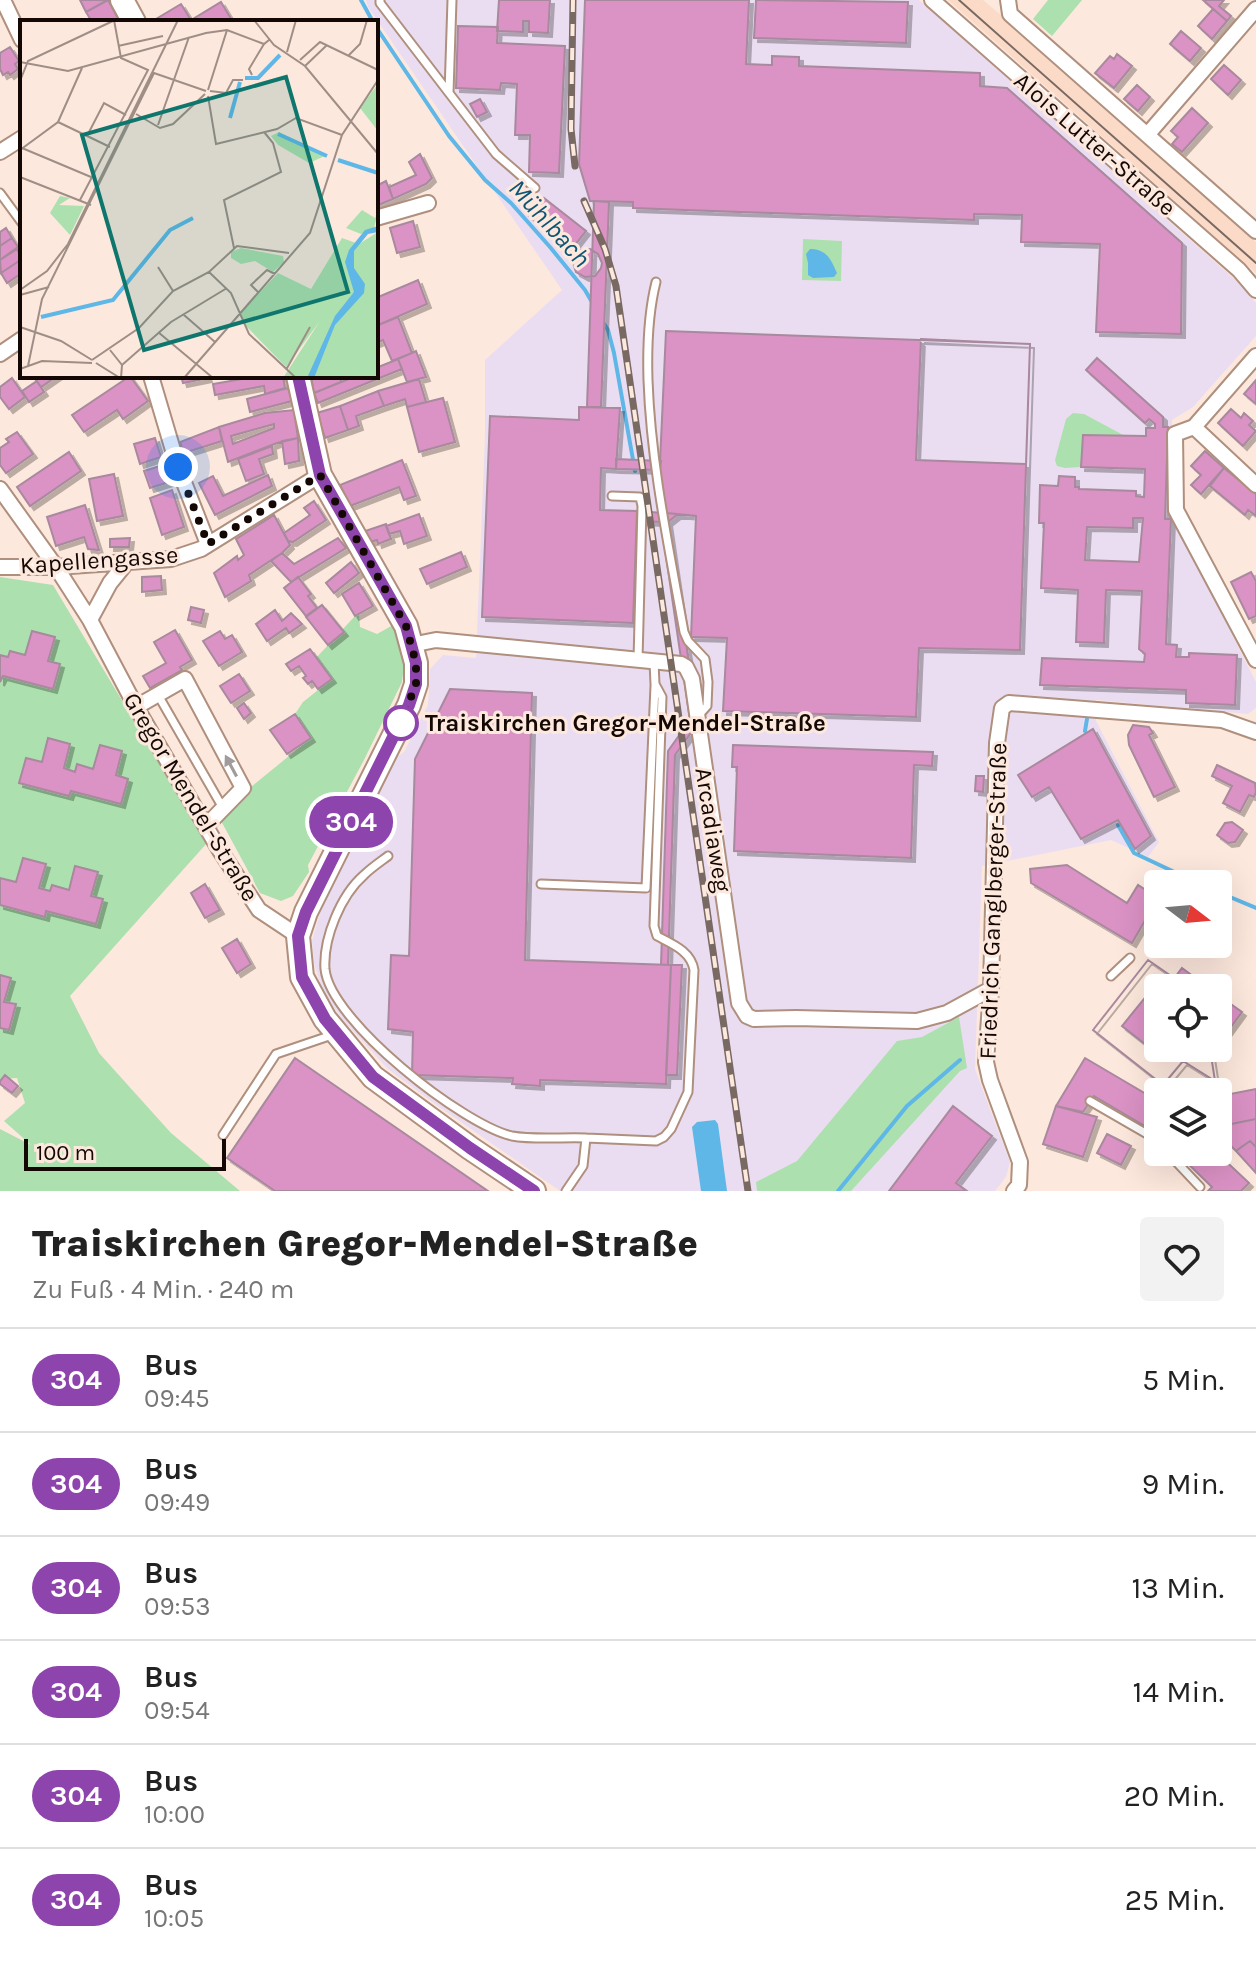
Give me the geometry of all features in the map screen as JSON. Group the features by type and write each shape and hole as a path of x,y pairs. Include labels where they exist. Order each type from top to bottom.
{"street":[{"path":"3,0 20,36"},
{"path":"122,0 133,20"},
{"name":"Alois Lutter-Straße","path":"932,0 1239,270 1256,290"},
{"name":"Alois Lutter-Straße","path":"1008,0 1010,14 1256,231"},
{"path":"1148,134 1256,9"},
{"path":"1243,25 1256,37"},
{"path":"0,152 20,139"},
{"path":"378,217 428,203"},
{"path":"0,354 20,340"},
{"path":"1256,356 1194,427 1175,434 1176,510 1256,660"},
{"path":"152,378 178,467 208,544"},
{"path":"298,378 320,475 406,626 416,663 416,684 409,705 306,912 298,936 302,977 325,1019 373,1077 534,1191"},
{"path":"1194,427 1256,485"},
{"name":"Kapellengasse","path":"0,567 56,567 171,559 201,549 320,475"},
{"name":"Gregor Mendel-Straße","path":"0,489 90,620 136,707 259,910 298,936"},
{"path":"90,620 110,583 127,562"},
{"name":"Arcadiaweg","path":"411,645 436,640 654,661 686,667 692,679 739,1003 747,1016 754,1019 917,1021 947,1013 991,989"},
{"path":"136,707 185,679 243,788 206,826"},
{"name":"Friedrich Ganglberger-Straße","path":"1014,1191 1019,1185 1020,1162 986,1062 991,989 997,743 1002,708 1009,703 1222,720 1256,732"}],"lane":[{"path":"380,0 496,154 535,188"},
{"path":"449,93 452,0"},
{"path":"0,193 20,220"},
{"path":"656,282 647,347 649,422 684,632 705,659 707,706 697,718"},
{"path":"612,496 640,497 642,506 638,660"},
{"path":"541,884 646,888 654,661"},
{"path":"388,856 362,876 344,900 329,935 325,970 334,993 385,1053 419,1083 467,1115 491,1129 514,1136 656,1141 664,1137 671,1129 688,1092 694,970 693,961 657,936 654,926 662,697 655,684"},
{"path":"158,695 223,808"},
{"path":"1111,976 1130,958"},
{"path":"223,1135 276,1054 337,1033"},
{"path":"1090,1101 1144,1132"},
{"path":"566,1191 583,1166 586,1138"},
{"path":"1180,1166 1200,1187"}],"shaded area":[{"path":"366,0 919,0 1240,284 1256,303 1256,336 1193,407 1172,420 1173,518 1256,682 1256,708 1248,714 1096,700 1096,721 1159,842 1148,857 1111,840 982,866 975,1069 1010,1162 1006,1177 995,1191 560,1191 388,1069 342,1019 327,997 314,963 312,941 322,906 394,759 404,752 428,705 430,669 443,655 476,658 485,360 562,290"},
{"path":"948,0 983,0 1002,16 1256,242 1256,273"}],"green space":[{"path":"1048,0 1082,0 1052,36 1033,19"},
{"path":"803,239 842,241 841,281 802,280"},
{"path":"1073,413 1084,414 1125,436 1083,435 1081,467 1057,466 1055,460 1066,419"},
{"path":"0,577 53,585 207,843 70,996 99,1053 171,1133 240,1191 0,1191 0,1129 31,1145 4,1121 25,1103 17,1078 0,1079"},
{"path":"359,615 360,627 377,634 393,625 405,658 402,682 308,865 309,872 293,896 281,901 260,893 220,819 251,787 311,738 295,714 303,702 332,679 317,657"},
{"path":"959,1017 967,1068 960,1071 851,1191 757,1191 756,1182 797,1161 897,1041 922,1037"}],"water":[{"path":"810,249 828,256 837,273 834,277 813,278 808,275 806,254"},
{"path":"715,1120 727,1191 701,1191 692,1127 697,1122"}],"building":[{"path":"80,0 106,0 106,1 86,12"},
{"path":"108,0 119,20 91,20 86,12"},
{"path":"499,0 550,0 548,33 529,32 529,21 523,21 523,32 497,31"},
{"path":"585,0 749,0 746,64 772,65 772,56 799,57 799,66 980,73 980,86 1007,88 1182,243 1181,334 1096,332 1100,244 1021,242 1022,215 974,214 974,220 633,208 633,202 590,201 579,164"},
{"path":"756,0 908,2 906,43 754,38"},
{"path":"1203,0 1224,0 1219,6 1231,16 1227,21"},
{"path":"221,2 232,20 215,20 191,20"},
{"path":"181,4 191,20 154,20"},
{"path":"1213,9 1227,21 1212,39 1198,26"},
{"path":"458,26 498,27 497,43 565,46 559,173 529,172 530,135 515,135 517,84 501,83 500,90 456,88"},
{"path":"1181,31 1201,48 1190,61 1170,44"},
{"path":"10,47 19,61 15,64 18,69 10,75 8,72 3,75 0,53"},
{"path":"1117,54 1132,66 1114,88 1095,73 1110,56 1114,59"},
{"path":"1224,65 1241,80 1228,95 1211,79"},
{"path":"1137,85 1150,97 1138,111 1124,99"},
{"path":"480,99 487,112 477,117 470,104"},
{"path":"1192,108 1208,123 1182,152 1172,144 1178,137 1171,131"},
{"path":"420,154 432,178 426,184 393,199 389,187 416,175 409,162"},
{"path":"386,181 393,199 378,205 378,185"},
{"path":"544,198 586,231 575,245 580,250 590,249 598,254 602,263 595,276 585,277 576,272 573,263 576,254 572,249 564,252 559,247 558,238 529,216"},
{"path":"594,201 609,202 601,407 587,407"},
{"path":"413,221 420,247 397,253 390,228"},
{"path":"6,228 12,238 0,246 0,232"},
{"path":"12,238 18,247 0,260 0,246"},
{"path":"17,249 20,255 20,260 1,273 0,260"},
{"path":"20,260 20,274 7,283 1,273"},
{"path":"418,280 427,304 378,325 378,297"},
{"path":"398,317 412,353 392,361 383,340 378,342 378,325"},
{"path":"666,331 1030,344 1020,650 919,648 916,717 723,711 727,638 691,637 696,516 667,513 659,484"},
{"path":"921,339 1030,344 1026,464 916,460"},
{"path":"416,351 426,377 407,382 398,359"},
{"path":"1097,358 1163,417 1163,427 1168,427 1165,519 1171,519 1166,644 1177,645 1176,657 1189,657 1189,653 1237,655 1235,705 1186,703 1186,690 1040,685 1042,658 1144,662 1145,654 1139,649 1142,591 1106,590 1104,643 1076,642 1078,590 1041,588 1044,523 1039,523 1040,485 1058,486 1059,476 1075,477 1075,487 1079,489 1136,491 1136,496 1144,497 1145,469 1081,467 1083,435 1146,436 1146,428 1155,428 1155,424 1149,419 1145,423 1086,370","holes":["1133,518 1143,518 1139,562 1085,560 1087,527 1133,528"]},
{"path":"398,359 402,369 318,403 314,393 351,378 378,378 378,367"},
{"path":"12,378 25,397 9,409 0,397 0,387"},
{"path":"34,378 54,378 41,387"},
{"path":"127,378 131,378 148,401 123,419 117,410 84,432 72,415"},
{"path":"182,378 208,378 183,383"},
{"path":"248,378 283,378 285,388 265,394 264,386 215,395 213,384"},
{"path":"311,378 340,378 341,382 314,393"},
{"path":"419,379 426,402 407,407 405,399 384,406 378,391"},
{"path":"1256,380 1256,404 1244,394"},
{"path":"37,381 44,392 29,402 22,391"},
{"path":"288,388 292,401 250,412 247,399"},
{"path":"378,391 384,406 356,416 359,426 348,430 340,406"},
{"path":"443,398 455,442 419,452 407,407"},
{"path":"340,406 348,430 325,438 317,413"},
{"path":"579,407 620,408 616,469 601,468 600,510 637,511 633,623 482,617 490,416 579,420"},
{"path":"1231,409 1241,418 1244,413 1253,421 1249,425 1256,431 1243,446 1218,423"},
{"path":"294,410 298,438 228,462 219,427 265,413","holes":["274,424 274,428 233,444 231,436"]},
{"path":"219,427 222,441 184,453 180,442"},
{"path":"17,432 33,454 6,473 0,465 0,448 9,442 6,439"},
{"path":"155,438 161,457 140,464 134,444"},
{"path":"298,438 299,461 285,464 282,441"},
{"path":"272,446 273,454 259,459 264,474 246,481 238,459"},
{"path":"1205,451 1224,468 1201,494 1191,485 1201,475 1191,466"},
{"path":"69,452 81,471 30,506 17,487"},
{"path":"616,459 661,461 660,470 616,469"},
{"path":"402,460 416,496 404,500 399,487 350,506 340,485"},
{"path":"163,465 169,482 150,488 144,471"},
{"path":"1224,468 1256,494 1256,516 1248,510 1245,515 1210,486"},
{"path":"114,474 123,516 97,521 89,479"},
{"path":"268,475 272,486 215,515 199,483 213,476 223,496"},
{"path":"172,490 184,527 162,535 150,498"},
{"path":"314,501 326,520 293,542 288,541 284,533 310,515 304,508"},
{"path":"85,505 99,550 88,549 84,537 56,546 47,517"},
{"path":"637,511 678,514 668,522 698,723 675,755 668,965 661,965 668,751 690,720 661,522 637,521"},
{"path":"419,514 427,536 404,544 400,531 389,534 386,526"},
{"path":"274,515 290,545 249,575 251,581 225,597 214,573 237,556 238,560 244,555 236,539"},
{"path":"386,524 391,539 378,544 377,540 366,543 362,532"},
{"path":"130,538 129,547 110,547 110,539"},
{"path":"338,538 346,548 291,582 271,561 282,553 294,564"},
{"path":"461,552 467,567 427,584 420,569"},
{"path":"351,562 359,573 334,593 326,583"},
{"path":"1251,572 1256,581 1256,616 1249,619 1231,582"},
{"path":"161,576 162,590 142,592 142,577"},
{"path":"298,577 317,608 306,616 284,588"},
{"path":"359,583 373,606 355,616 342,594"},
{"path":"322,605 344,632 328,645 306,617"},
{"path":"191,607 204,610 201,623 188,620"},
{"path":"275,610 282,621 291,613 302,624 289,633 286,628 267,641 256,624"},
{"path":"175,630 192,660 180,667 182,670 150,688 143,676 166,663 154,642"},
{"path":"32,631 55,637 48,661 60,664 53,689 3,676 0,682 0,655 8,657 10,651 25,655"},
{"path":"220,631 225,639 232,635 242,652 219,666 203,641"},
{"path":"310,649 332,679 318,689 312,681 308,684 303,678 306,676 299,666 291,671 286,664"},
{"path":"239,674 250,691 231,703 220,686"},
{"path":"450,689 532,693 525,960 671,965 666,1084 540,1080 540,1086 512,1084 513,1078 412,1075 413,1032 388,1029 391,955 409,956 415,759"},
{"path":"244,703 251,713 244,719 237,708"},
{"path":"295,714 311,738 287,754 270,730"},
{"path":"1133,725 1149,727 1153,733 1149,735 1175,787 1154,797 1129,745 1128,735"},
{"path":"1093,729 1151,836 1135,849 1118,820 1081,839 1049,787 1032,797 1018,775"},
{"path":"48,738 70,744 64,768 75,772 77,764 93,769 100,745 122,751 116,775 128,779 121,804 71,791 69,796 19,783 26,758 42,762"},
{"path":"733,745 933,752 932,766 914,765 911,858 734,851 737,767 732,767"},
{"path":"1217,765 1255,783 1254,797 1249,795 1240,812 1223,803 1232,786 1212,776"},
{"path":"976,776 984,776 983,792 975,791"},
{"path":"1232,822 1243,830 1235,842 1228,843 1217,835 1225,823"},
{"path":"23,858 46,864 39,888 50,891 52,885 69,890 75,866 98,872 91,896 103,899 96,924 46,911 45,917 0,905 0,878 16,882"},
{"path":"1067,865 1127,903 1138,885 1144,889 1144,922 1132,943 1031,883 1030,869"},
{"path":"205,884 220,910 205,918 191,893"},
{"path":"237,939 251,964 237,973 222,948"},
{"path":"1148,960 1168,974 1144,974 1144,1062 1182,1062 1169,1078 1154,1078 1093,1030"},
{"path":"1148,960 1168,974 1144,974 1144,999 1122,1026 1144,1043 1144,1062 1182,1062 1169,1078 1154,1078 1093,1030"},
{"path":"671,965 682,965 677,1075 666,1075"},
{"path":"0,975 11,978 4,1002 16,1004 9,1030 0,1028"},
{"path":"1232,1005 1242,1012 1232,1026"},
{"path":"295,1058 488,1191 275,1191 227,1158"},
{"path":"1085,1058 1144,1093 1144,1126 1094,1096 1083,1112 1056,1106"},
{"path":"1185,1062 1212,1062 1215,1078"},
{"path":"1185,1062 1212,1062 1215,1078"},
{"path":"5,1075 18,1086 12,1093 0,1084"},
{"path":"1256,1089 1256,1119 1232,1124 1232,1094"},
{"path":"953,1106 992,1136 956,1183 967,1191 889,1191"},
{"path":"1056,1106 1097,1117 1083,1157 1043,1144"},
{"path":"1256,1119 1256,1147 1250,1141 1236,1151 1232,1147 1232,1124"},
{"path":"1107,1134 1131,1146 1121,1165 1097,1153"},
{"path":"1250,1141 1256,1147 1256,1173 1236,1151"},
{"path":"1190,1166 1231,1166 1249,1183 1241,1191 1208,1191 1212,1187"}],"waterway":[{"name":"Mühlbach","path":"361,0 372,20"},
{"name":"Mühlbach","path":"378,30 449,136 485,180 511,203 550,247 593,304"},
{"name":"Mühlbach","path":"603,322 614,353 635,471"},
{"name":"Mühlbach","path":"1085,731 1087,719"},
{"name":"Mühlbach","path":"1118,825 1134,853 1170,870"},
{"name":"Mühlbach","path":"1232,898 1256,908"},
{"path":"838,1191 907,1106 960,1060"}],"tram line":[{"path":"959,0 1256,263"}],"railway":[{"path":"573,0 571,129 575,166"},
{"path":"584,201 605,249 616,286 748,1191"}],"bus line":[{"name":"304","path":"298,378 320,475 406,626 416,663 416,684 409,705 306,912 298,936 302,977 325,1019 373,1077 534,1191"}],"place":[{"name":"Traiskirchen Gregor-Mendel-Straße","path":"401,723"}],"route":[{"path":"178,467 208,544 320,475 406,626 416,663 416,684 401,723"}]}
